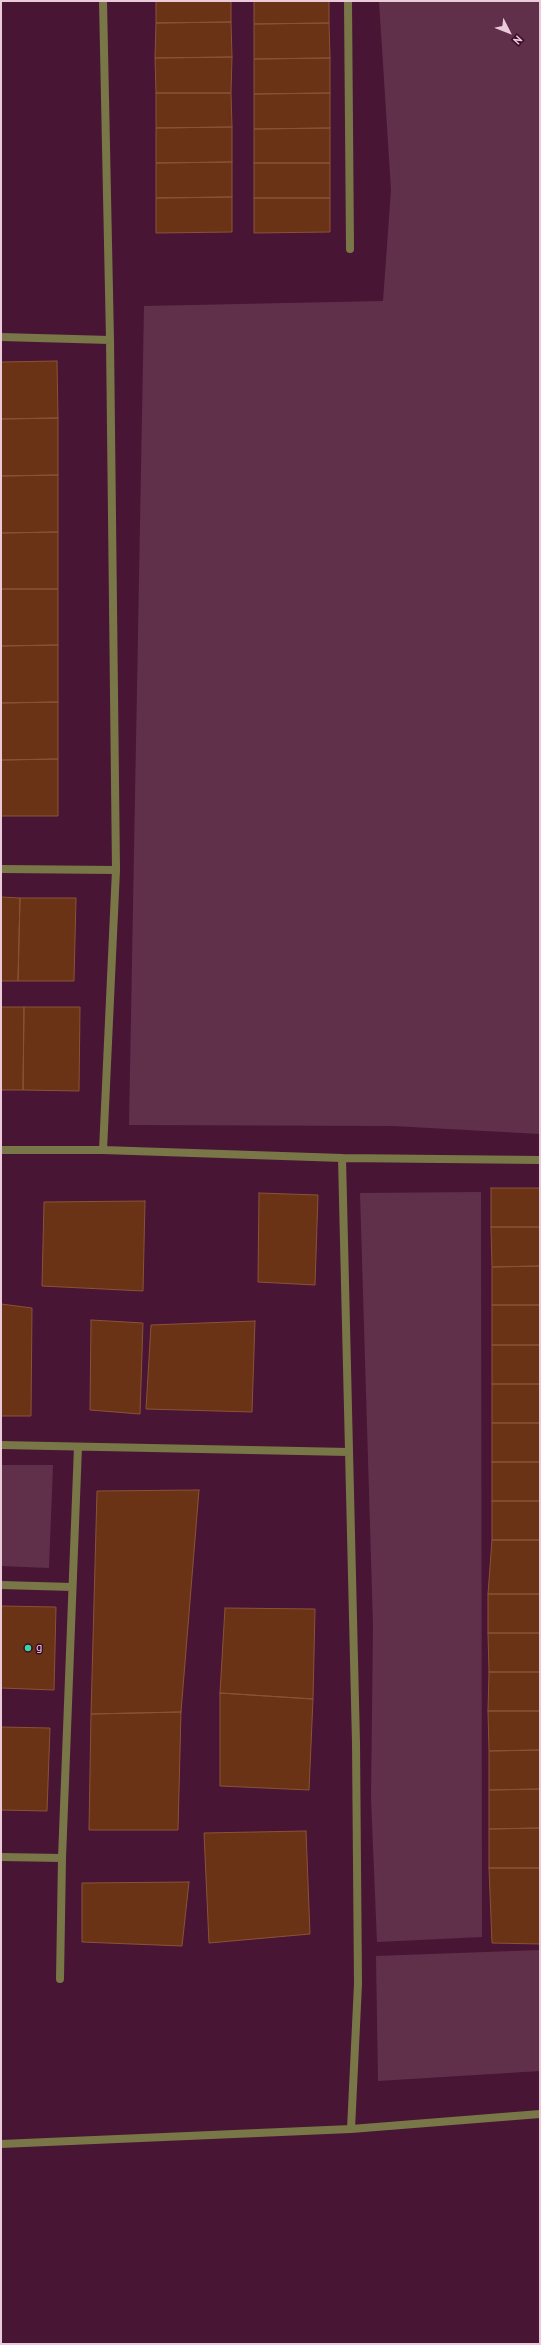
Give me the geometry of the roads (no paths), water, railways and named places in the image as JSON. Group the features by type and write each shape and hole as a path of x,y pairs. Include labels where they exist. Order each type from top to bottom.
{"street":[{"path":"103,1 110,340 116,870 103,1150"},
{"path":"348,1 350,249"},
{"path":"1,337 110,340"},
{"path":"1,868 116,870"},
{"path":"1,1150 103,1150 342,1158 540,1160"},
{"path":"342,1158 349,1452 358,1976 351,2129"},
{"path":"1,1445 349,1452"},
{"path":"60,1979 62,1858 78,1447"},
{"path":"1,1586 72,1587"},
{"path":"1,1857 62,1858"},
{"path":"1,2144 351,2129 540,2114"}],"place":[{"name":"g","path":"28,1648"}]}
